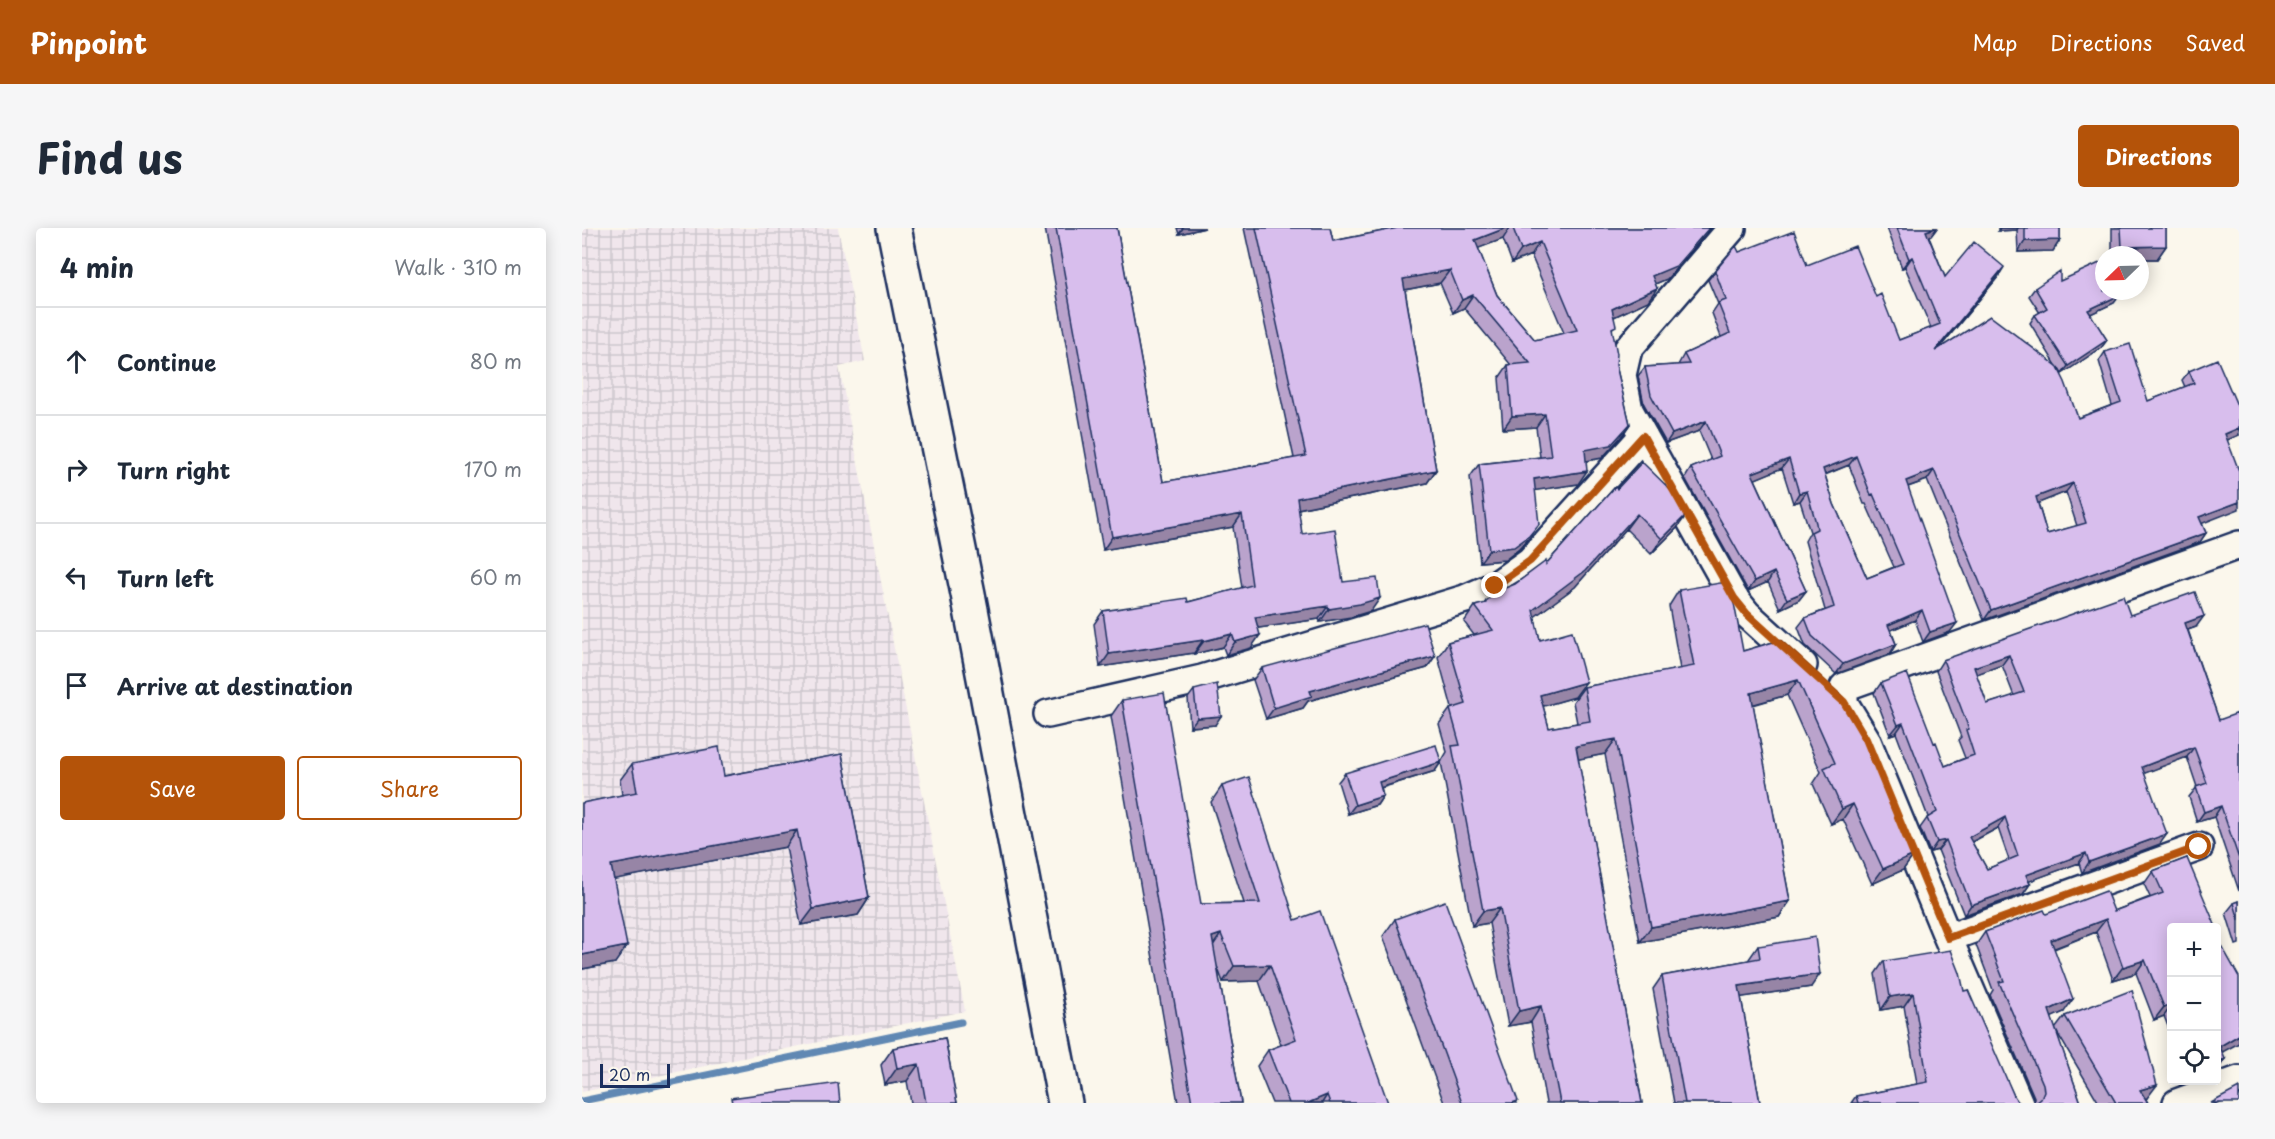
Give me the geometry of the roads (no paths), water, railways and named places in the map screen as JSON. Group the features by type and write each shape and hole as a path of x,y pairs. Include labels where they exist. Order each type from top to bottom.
{"main road":[{"path":"894,228 968,594 1065,1103"}],"street":[{"path":"1732,228 1628,349 1622,375 1629,410 1734,598 1747,614 1844,702 1866,739 2019,1103"},
{"path":"1048,714 1202,679 1464,599 1495,586 1530,561 1643,436"},
{"path":"1844,702 1844,687 2239,545"},
{"path":"1948,938 2199,847"},
{"path":"2177,1103 2239,1080"}],"waterway":[{"path":"582,1101 961,1022"}]}
